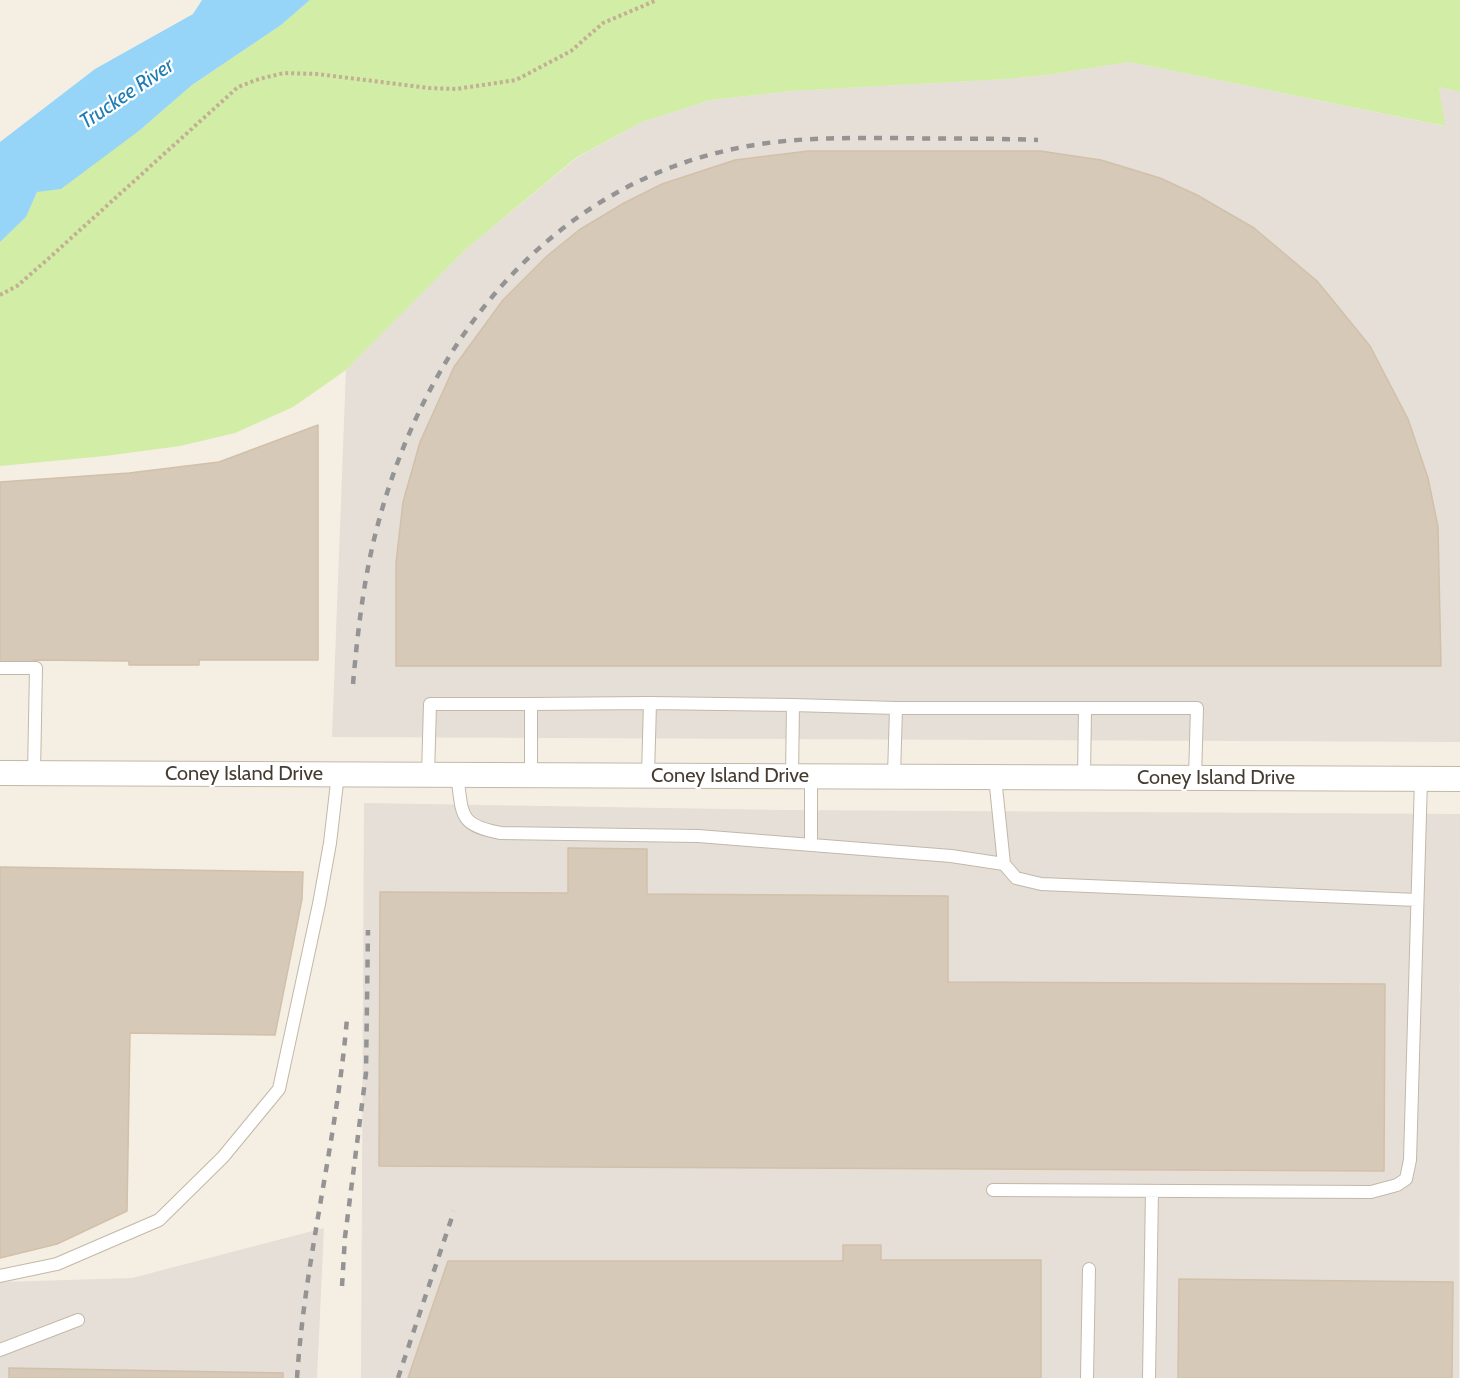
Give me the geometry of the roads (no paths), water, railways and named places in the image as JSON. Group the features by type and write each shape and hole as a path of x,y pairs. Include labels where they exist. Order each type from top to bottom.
{"street":[{"name":"Coney Island Drive","path":"0,772 1460,779"}],"lane":[{"path":"0,668 36,668 34,773"},
{"path":"648,775 650,703"},
{"path":"428,775 430,704 650,703 896,708 1197,708 1195,778"},
{"path":"531,704 531,775"},
{"path":"793,705 812,845"},
{"path":"894,776 896,708"},
{"path":"1084,777 1085,708"},
{"path":"0,1276 57,1264 159,1220 223,1157 279,1089 319,904 330,843 338,774"},
{"path":"457,775 463,814 472,825 501,833 698,836 951,856 1004,864"},
{"path":"995,777 1004,864 1016,878 1041,884 1417,900"},
{"path":"993,1190 1371,1192 1398,1185 1406,1179 1410,1160 1421,779"},
{"path":"1149,1378 1152,1191"},
{"path":"1087,1378 1089,1269"},
{"path":"0,1350 78,1320"}],"water":[{"name":"Truckee River","path":"202,0 310,0 281,25 192,85 140,130 61,189 37,192 26,217 0,242 0,142 95,69 193,14"}],"railway":[{"path":"353,684 360,616 372,548 392,477 420,410 455,347 498,290 548,240 606,199 671,168 743,147 781,141 838,138 1038,140"},
{"path":"342,1286 345,1237 366,1073 368,930"},
{"path":"297,1378 307,1288 336,1108 347,1018"},
{"path":"398,1378 454,1211"}]}
